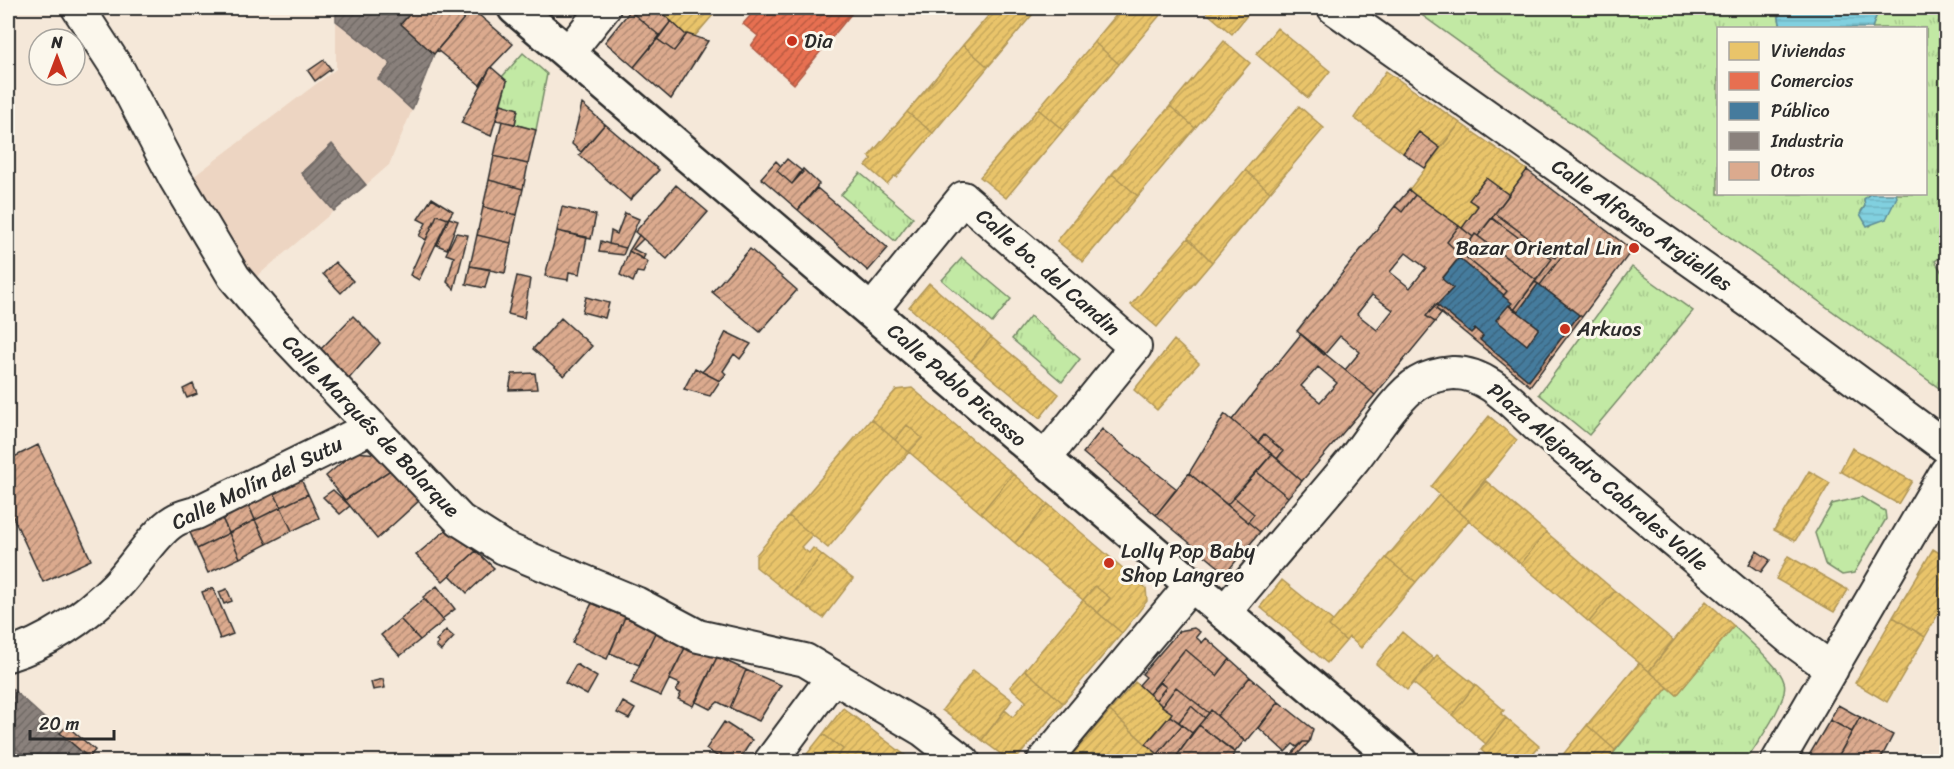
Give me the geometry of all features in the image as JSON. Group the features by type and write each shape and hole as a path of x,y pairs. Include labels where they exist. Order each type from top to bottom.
{"street":[{"name":"Calle Marqués de Bolarque","path":"78,8 119,70 175,178 234,277 274,324 460,520 504,548 636,603 698,636 805,660 923,730 964,762"},
{"name":"Calle Pablo Picasso","path":"515,8 1401,762"},
{"path":"568,53 604,8"},
{"name":"Calle Alfonso Argüelles","path":"1334,8 1734,290 1947,447"},
{"name":"Calle bo. del Candin","path":"871,310 963,198 1135,347 1044,459"},
{"name":"Plaza Alejandro Cabrales Valle","path":"1224,613 1336,480 1401,397 1418,383 1435,376 1454,373 1473,376 1502,393 1536,425 1792,640 1832,669"},
{"name":"Calle Molín del Sutu","path":"8,655 34,647 86,613 115,586 164,529 175,520 372,427"},
{"path":"1777,762 1947,472"},
{"path":"1043,762 1192,584"},
{"path":"770,762 833,677"}],"shaded area":[{"path":"336,21 391,64 378,80 412,110 389,165 366,185 332,144 301,173 334,211 249,283 189,180 336,69"}],"green space":[{"path":"1412,8 1777,8 1781,27 1717,27 1717,195 1869,195 1864,199 1865,206 1861,211 1870,226 1875,221 1886,219 1896,195 1927,195 1927,27 1872,27 1879,8 1946,8 1946,253 1935,261 1946,279 1946,393"},
{"path":"523,53 547,74 536,130 515,124 518,109 501,104 507,81 502,77"},
{"path":"860,173 913,217 895,241 841,195"},
{"path":"962,258 1011,299 992,323 942,280"},
{"path":"1632,267 1693,311 1589,435 1539,394"},
{"path":"1030,316 1080,359 1062,382 1012,339"},
{"path":"1861,497 1885,511 1886,519 1854,573 1842,575 1825,564 1815,533 1832,504"},
{"path":"1734,626 1770,661 1784,682 1782,699 1777,710 1746,761 1606,762 1668,687 1677,695"}],"water":[{"path":"1777,8 1879,8 1872,27 1781,27"},
{"path":"1869,195 1896,195 1897,197 1886,219 1867,226 1860,214 1865,206 1864,199"}],"building: Viviendas":[{"path":"656,8 719,8 695,36 686,35"},
{"path":"995,8 1038,8 988,67 963,45"},
{"path":"1122,8 1166,8 1119,64 1094,42"},
{"path":"1201,8 1253,8 1232,34"},
{"path":"1277,28 1330,71 1308,98 1256,54"},
{"path":"1224,41 1250,63 1195,128 1170,106"},
{"path":"1094,42 1119,64 1063,130 1038,109"},
{"path":"963,45 988,67 933,133 907,112"},
{"path":"1386,71 1460,123 1440,148 1419,132 1403,153 1354,118"},
{"path":"1170,106 1195,128 1138,196 1112,174"},
{"path":"1299,106 1324,128 1270,192 1245,170"},
{"path":"1038,109 1063,130 1006,198 980,177"},
{"path":"907,112 933,133 896,177 894,176 887,184 866,166 872,159 869,156"},
{"path":"1460,123 1527,170 1509,195 1486,178 1469,200 1478,206 1462,228 1409,190"},
{"path":"1245,170 1270,192 1212,262 1188,238"},
{"path":"1112,174 1138,196 1083,262 1057,241"},
{"path":"1188,238 1212,262 1157,327 1131,305"},
{"path":"929,283 991,337 971,361 909,307"},
{"path":"991,337 1059,394 1040,418 971,361"},
{"path":"1174,340 1199,363 1157,410 1134,390"},
{"path":"912,388 1013,474 981,513 909,452 922,438 907,425 895,440 871,419 896,390"},
{"path":"1489,416 1517,440 1459,512 1431,487"},
{"path":"871,419 909,452 828,548 789,516"},
{"path":"907,425 922,438 909,452 895,440"},
{"path":"1852,448 1912,481 1898,504 1840,471"},
{"path":"1809,471 1830,483 1795,541 1774,530"},
{"path":"1013,474 1048,504 1015,543 981,513"},
{"path":"1486,481 1546,532 1521,564 1459,512"},
{"path":"1439,495 1469,520 1416,582 1386,558"},
{"path":"1048,504 1146,588 1147,601 1122,633 1098,613 1110,598 1095,586 1083,600 1015,543"},
{"path":"789,516 812,535 801,547 809,553 813,548 822,555 791,595 756,567 756,555"},
{"path":"1546,532 1615,591 1589,622 1521,564"},
{"path":"1933,549 1946,557 1946,600 1925,637 1893,617"},
{"path":"822,555 853,579 823,618 791,595"},
{"path":"1788,556 1848,590 1834,612 1776,579"},
{"path":"1386,558 1416,582 1361,648 1349,637 1346,641 1329,626"},
{"path":"1282,580 1333,621 1329,626 1346,641 1327,663 1260,607"},
{"path":"1095,586 1110,598 1098,613 1083,600"},
{"path":"1615,591 1673,640 1649,671 1589,622"},
{"path":"1083,600 1122,633 1063,703 1025,670"},
{"path":"1706,601 1734,626 1677,695 1649,671"},
{"path":"1893,617 1925,637 1887,702 1855,683"},
{"path":"1402,632 1434,659 1407,690 1376,664"},
{"path":"1437,655 1475,685 1452,715 1413,683"},
{"path":"1639,663 1668,687 1615,750 1587,725"},
{"path":"973,670 1012,700 982,740 942,710"},
{"path":"1025,670 1063,703 1019,756 1005,757 982,740 1005,710 1013,717 1026,701 1010,687"},
{"path":"1135,682 1172,713 1146,744 1110,711"},
{"path":"1475,685 1504,710 1501,714 1506,718 1486,744 1452,715"},
{"path":"843,708 914,762 833,762 843,749 823,734"},
{"path":"1110,711 1151,749 1168,762 1066,762"},
{"path":"1506,718 1539,746 1526,762 1494,762 1481,750"},
{"path":"1587,725 1615,750 1606,762 1557,762"},
{"path":"823,734 843,749 833,762 818,762 807,754"}],"building: Comercios":[{"name":"Dia","path":"757,8 856,8 794,84 751,46 758,36 743,24"}],"building: Público":[{"path":"1459,258 1512,303 1496,320 1527,345 1539,328 1518,312 1538,284 1579,315 1529,381 1480,340 1483,336 1475,329 1471,333 1438,306 1453,288 1442,279"}],"building: Industria":[{"path":"336,8 397,8 408,16 401,24 434,54 412,110 378,79 391,64 336,21"},
{"path":"332,144 366,185 334,211 301,173"},
{"path":"8,685 67,739 49,762 32,762 8,740"},
{"path":"67,739 89,758 93,762 49,762"},
{"path":"8,740 32,762 14,762 8,755"}],"building: Otros":[{"path":"415,8 472,9 434,54 401,24"},
{"path":"633,8 656,8 671,21 660,36 630,11"},
{"path":"472,9 513,44 491,67 480,85 437,50"},
{"path":"630,11 660,36 634,67 605,42"},
{"path":"671,21 686,35 674,51 657,39"},
{"path":"687,34 708,41 671,99 634,67 657,39 674,51"},
{"path":"324,60 331,69 315,81 308,71"},
{"path":"491,67 507,81 491,136 461,123"},
{"path":"501,104 518,109 515,124 496,120"},
{"path":"582,104 605,124 581,152 572,144"},
{"path":"502,121 536,130 528,164 494,156"},
{"path":"605,124 659,170 630,200 579,155"},
{"path":"1419,132 1440,148 1425,168 1403,153"},
{"path":"494,156 528,164 523,189 489,180"},
{"path":"787,159 803,172 792,184 777,171"},
{"path":"776,161 781,166 777,171 792,184 803,169 819,184 798,210 761,178"},
{"path":"1527,170 1632,250 1582,317 1540,285 1562,256 1558,253 1555,258 1495,213"},
{"path":"1486,178 1509,195 1478,236 1475,234 1473,237 1462,228 1478,206 1469,200"},
{"path":"489,180 523,189 517,215 483,207"},
{"path":"676,185 708,212 667,259 635,232"},
{"path":"817,188 888,248 868,271 798,210"},
{"path":"1409,190 1415,195 1402,212 1395,206"},
{"path":"1415,195 1459,226 1447,242 1461,255 1442,279 1453,288 1426,316 1435,322 1375,395 1345,370 1360,352 1340,336 1324,355 1297,331 1395,206 1402,212","holes":["1406,253 1426,268 1410,288 1390,272","1372,295 1393,310 1377,330 1357,314"]},
{"path":"432,198 453,211 448,219 437,215 426,240 419,236 426,223 418,219"},
{"path":"483,207 517,215 511,243 477,235"},
{"path":"562,207 596,215 591,239 557,231"},
{"path":"625,213 639,219 626,248 609,244 611,231 617,234"},
{"path":"1495,213 1555,258 1558,253 1562,256 1540,285 1535,282 1552,259 1492,218"},
{"path":"437,215 448,219 419,280 410,275"},
{"path":"449,218 458,221 447,249 437,245"},
{"path":"1492,218 1552,259 1536,280 1478,236"},
{"path":"1459,226 1473,237 1461,255 1447,242"},
{"path":"557,231 587,237 580,274 569,272 568,280 545,276"},
{"path":"456,233 468,235 454,289 447,282 454,257 446,254"},
{"path":"1475,234 1536,280 1514,310 1509,306 1512,303 1503,296 1507,291 1462,254"},
{"path":"477,235 511,243 505,273 470,266"},
{"path":"639,235 643,239 633,249 645,255 643,259 629,251"},
{"path":"601,241 626,248 623,255 599,252"},
{"path":"750,249 797,290 760,332 712,292"},
{"path":"629,251 648,262 643,273 637,272 633,282 620,275"},
{"path":"1462,254 1507,291 1504,295 1459,258"},
{"path":"335,262 353,281 341,293 323,274"},
{"path":"470,266 490,269 485,288 466,284"},
{"path":"517,276 530,279 524,318 508,314"},
{"path":"1535,282 1538,284 1518,312 1514,310"},
{"path":"586,297 609,303 605,318 582,312"},
{"path":"1435,304 1438,306 1436,309 1442,313 1435,322 1426,316"},
{"path":"1509,305 1539,328 1527,345 1496,320"},
{"path":"1438,306 1471,333 1475,329 1483,336 1480,340 1529,381 1579,315 1582,317 1530,386 1436,309"},
{"path":"353,316 380,343 345,383 319,351"},
{"path":"561,318 592,346 564,376 533,349"},
{"path":"726,332 751,344 740,359 734,354 723,371 726,374 720,381 702,372 711,362"},
{"path":"1301,334 1375,395 1302,481 1277,459 1283,451 1264,435 1258,442 1232,420","holes":["1318,367 1337,383 1320,402 1301,386"]},
{"path":"695,368 720,381 710,396 684,389"},
{"path":"535,373 537,389 509,390 512,374"},
{"path":"193,384 197,394 187,398 183,389"},
{"path":"1225,414 1272,454 1227,505 1189,473"},
{"path":"1102,429 1177,489 1156,515 1083,453"},
{"path":"1264,435 1283,451 1277,459 1258,442"},
{"path":"38,445 91,560 43,582 8,506 8,460"},
{"path":"354,452 379,454 392,469 345,500 326,476"},
{"path":"1272,454 1302,481 1288,497 1257,472"},
{"path":"392,469 419,501 377,539 345,500"},
{"path":"1257,472 1288,497 1260,532 1248,522 1254,514 1234,497"},
{"path":"1189,473 1260,532 1226,573 1156,515"},
{"path":"299,475 308,494 281,507 272,488"},
{"path":"272,488 281,507 255,520 247,501"},
{"path":"333,490 350,506 340,514 323,497"},
{"path":"308,494 319,518 292,531 281,507"},
{"path":"1234,497 1254,514 1248,522 1227,505"},
{"path":"247,501 255,520 229,533 220,514"},
{"path":"281,507 292,531 267,544 255,520"},
{"path":"220,514 229,533 197,549 189,530"},
{"path":"255,520 267,544 240,558 229,533"},
{"path":"446,530 476,551 443,581 416,555"},
{"path":"229,533 240,558 208,573 197,549"},
{"path":"476,551 494,568 467,593 450,575"},
{"path":"1757,551 1770,560 1761,572 1749,564"},
{"path":"437,586 455,609 442,619 423,597"},
{"path":"213,588 233,634 220,639 202,592"},
{"path":"227,589 232,601 224,604 219,592"},
{"path":"424,599 444,621 420,640 400,619"},
{"path":"592,603 625,617 607,659 572,643"},
{"path":"625,617 656,631 639,665 610,653"},
{"path":"400,619 420,640 400,656 381,635"},
{"path":"1194,628 1200,632 1196,637 1202,643 1206,638 1230,659 1217,676 1185,649 1149,694 1139,685 1146,677 1142,674 1179,631"},
{"path":"446,630 454,637 441,651 436,646 439,643 436,641"},
{"path":"656,631 687,644 661,696 631,683"},
{"path":"687,644 717,657 693,706 678,699 681,693 676,691 680,684 669,679"},
{"path":"1185,649 1217,676 1230,659 1250,677 1217,716 1211,710 1209,713 1176,687 1162,706 1156,700 1166,687 1159,682"},
{"path":"717,657 746,670 730,708 718,702 710,709 696,702"},
{"path":"576,664 597,677 587,695 565,683"},
{"path":"746,670 781,685 759,721 730,708"},
{"path":"1250,677 1279,702 1246,742 1217,716"},
{"path":"383,679 385,688 373,690 371,682"},
{"path":"1160,682 1166,687 1156,700 1149,694"},
{"path":"1176,687 1209,713 1205,718 1191,706 1179,722 1170,716 1172,713 1162,706"},
{"path":"623,702 635,709 629,719 617,713"},
{"path":"1279,702 1313,729 1309,742 1303,742 1297,747 1293,744 1285,752 1259,728"},
{"path":"1838,705 1860,717 1852,732 1830,720"},
{"path":"1191,706 1205,718 1192,733 1179,722"},
{"path":"1211,710 1244,741 1235,752 1199,725"},
{"path":"1170,716 1182,725 1158,754 1146,744"},
{"path":"1860,717 1893,735 1879,762 1835,762"},
{"path":"1830,720 1852,732 1835,762 1805,762"},
{"path":"724,722 752,740 738,762 726,762 706,749"},
{"path":"1182,725 1192,733 1173,762 1168,762 1158,754"},
{"path":"1199,725 1235,753 1228,762 1183,762 1176,757"},
{"path":"67,726 95,750 89,758 60,733"},
{"path":"1303,742 1309,742 1297,755 1303,759 1297,762 1290,756"}],"place":[{"name":"Dia","path":"792,41"},
{"name":"Bazar Oriental Lin","path":"1634,248"},
{"name":"Arkuos","path":"1565,329"},
{"name":"Lolly Pop Baby Shop Langreo","path":"1109,563"}]}
